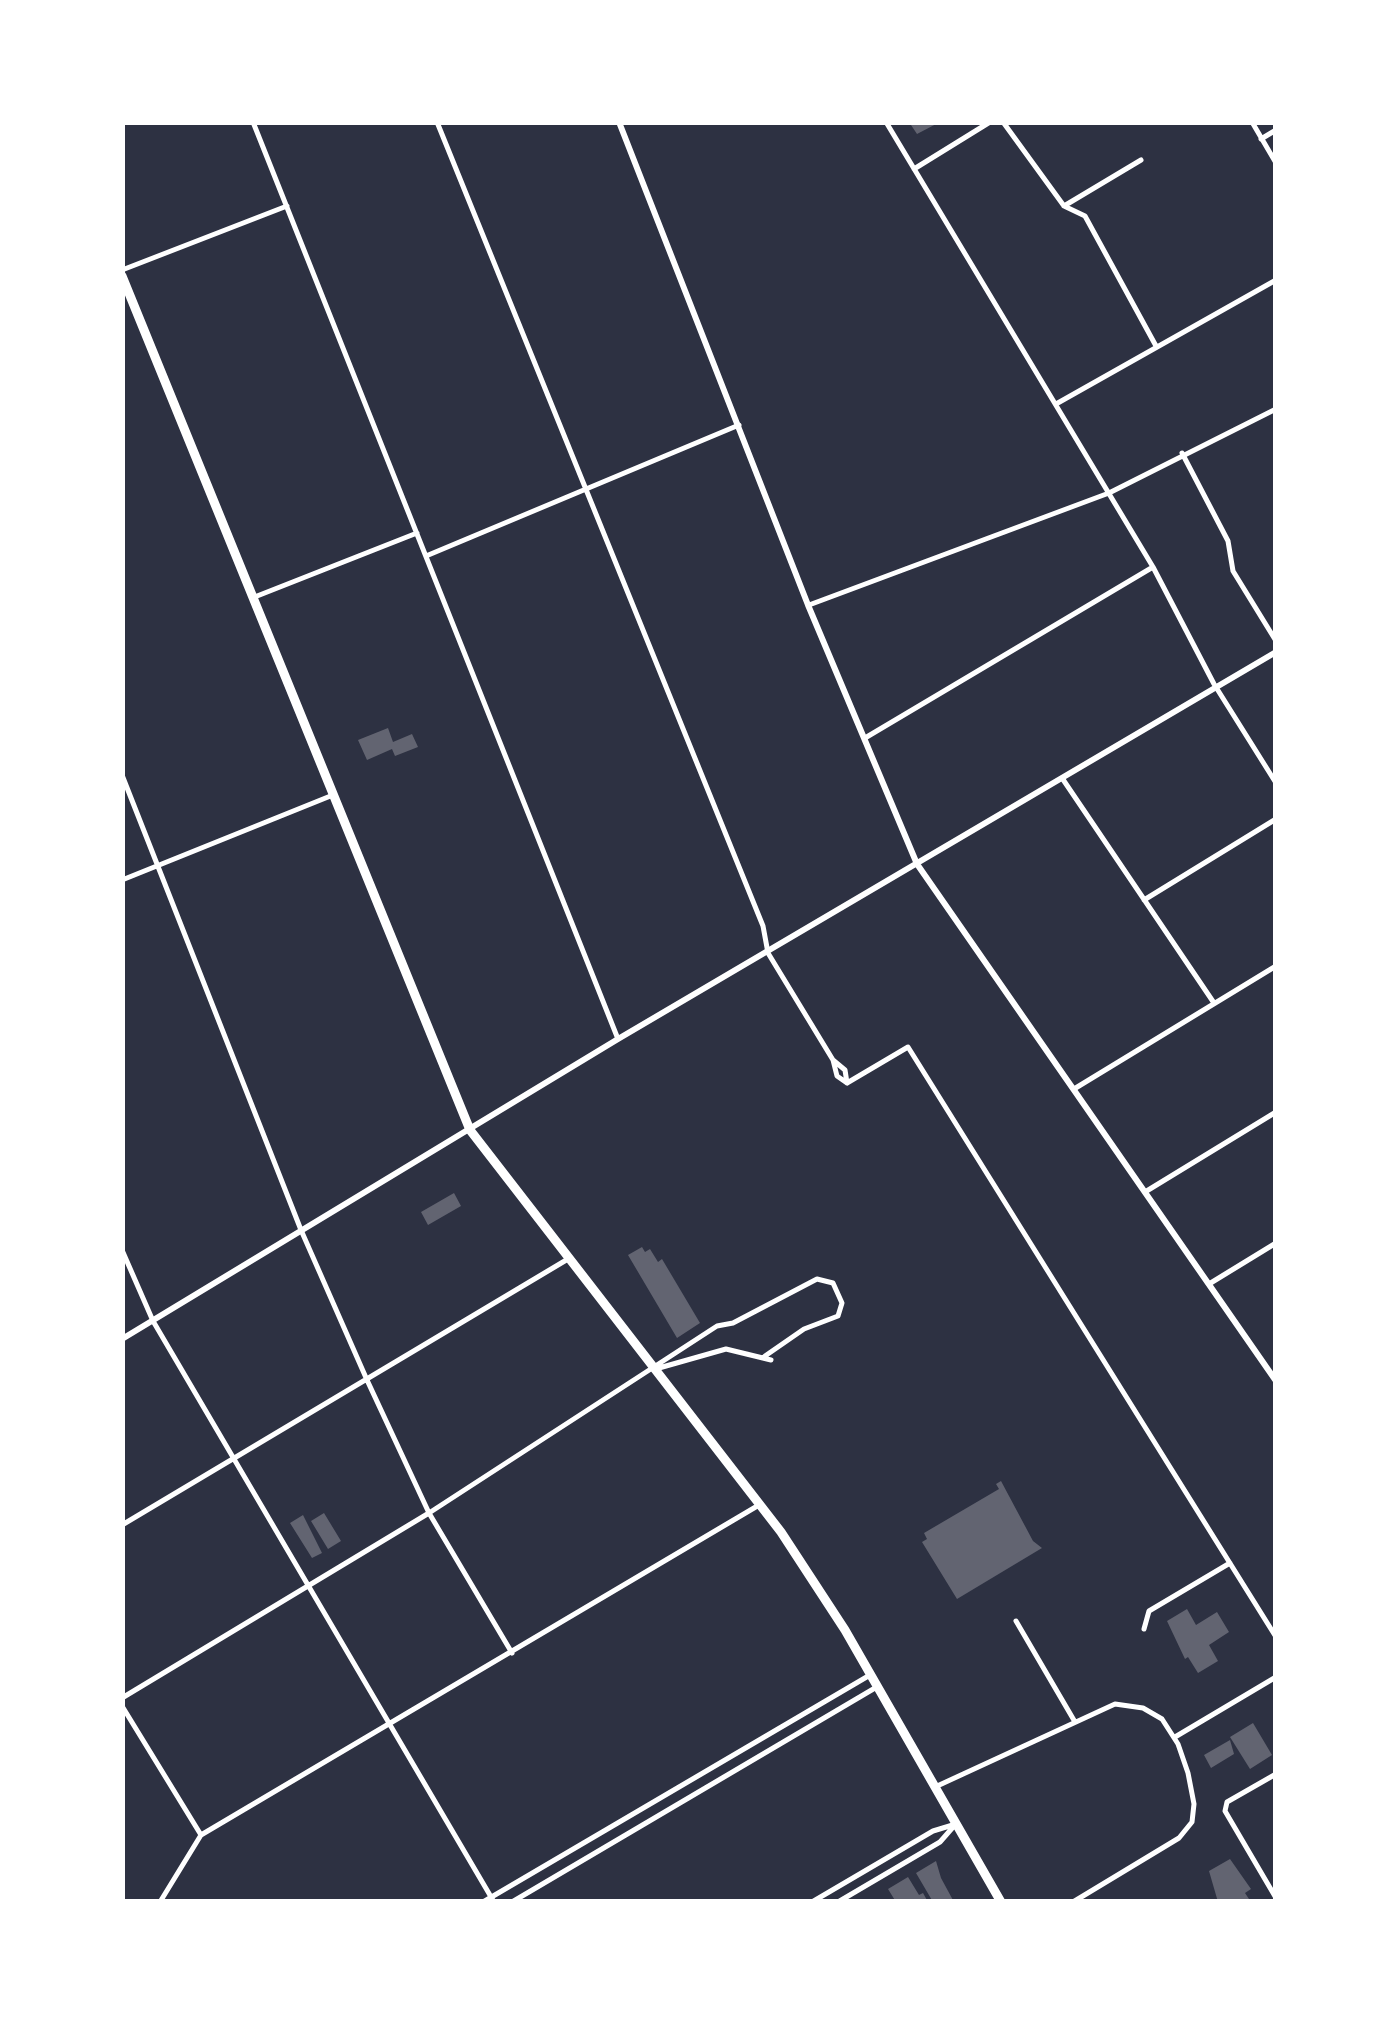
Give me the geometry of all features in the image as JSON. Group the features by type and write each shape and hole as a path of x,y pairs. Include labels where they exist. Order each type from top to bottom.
{"main road":[{"path":"122,273 470,1130 793,1550 1001,1902"}],"street":[{"path":"268,122 254,125 618,1039"},
{"path":"437,122 762,926 768,952 833,1060 836,1076 847,1084 908,1047 1276,1638"},
{"path":"620,122 808,605 917,864 1276,1381"},
{"path":"886,122 1153,568 1214,684 1276,783"},
{"path":"914,169 990,122"},
{"path":"1003,122 1064,206 1085,216 1156,347"},
{"path":"1252,122 1276,163"},
{"path":"1261,139 1276,130"},
{"path":"1064,206 1141,160"},
{"path":"122,273 286,206"},
{"path":"1055,404 1276,280"},
{"path":"808,605 1109,494 1182,453 1276,408"},
{"path":"426,556 739,425"},
{"path":"1182,453 1228,542 1233,570 1276,642"},
{"path":"252,598 417,533"},
{"path":"865,738 1153,568"},
{"path":"122,1339 1214,684 1276,652"},
{"path":"122,776 301,1230 367,1380 429,1513 512,1654"},
{"path":"1060,776 1214,1004"},
{"path":"122,880 333,794"},
{"path":"1144,900 1276,819"},
{"path":"1074,1089 1276,966"},
{"path":"1145,1192 1276,1112"},
{"path":"1209,1284 1276,1243"},
{"path":"122,1250 153,1321 307,1586 393,1723 493,1899"},
{"path":"122,1525 571,1257"},
{"path":"122,1698 429,1513 717,1326 733,1323 817,1279 833,1283 842,1303 838,1316 804,1329 768,1358 726,1349 656,1369"},
{"path":"160,1902 201,1835 760,1506"},
{"path":"1144,1629 1149,1611 1230,1562"},
{"path":"1016,1621 1075,1722"},
{"path":"482,1902 870,1675"},
{"path":"1174,1738 1276,1677"},
{"path":"512,1902 877,1687"},
{"path":"935,1788 1115,1704 1142,1708 1162,1720 1174,1738 1188,1774 1194,1813 1179,1838 1073,1902"},
{"path":"124,1713 201,1835"},
{"path":"1276,1774 1227,1802 1225,1811 1276,1898"},
{"path":"812,1902 933,1831 956,1824"},
{"path":"838,1902 940,1842 956,1824"}],"building":[{"path":"909,122 940,122 917,134"},
{"path":"388,728 393,742 412,734 418,747 395,756 392,749 367,760 358,740"},
{"path":"454,1193 461,1206 428,1225 421,1212"},
{"path":"642,1247 645,1252 650,1249 658,1262 662,1259 700,1323 677,1338 628,1255"},
{"path":"1001,1481 1033,1541 1042,1548 957,1599 922,1542 927,1539 924,1533 999,1489 996,1484"},
{"path":"324,1513 341,1541 328,1549 311,1521"},
{"path":"303,1515 322,1553 312,1558 290,1523"},
{"path":"1187,1609 1196,1625 1217,1612 1229,1632 1209,1645 1218,1661 1198,1673 1188,1657 1185,1659 1167,1621"},
{"path":"1253,1723 1272,1755 1250,1769 1230,1737"},
{"path":"1230,1740 1234,1754 1211,1768 1204,1755"},
{"path":"1230,1859 1251,1889 1245,1893 1251,1902 1218,1902 1209,1871"},
{"path":"936,1861 954,1902 933,1902 916,1873"},
{"path":"908,1877 928,1902 896,1902 888,1889"}]}
